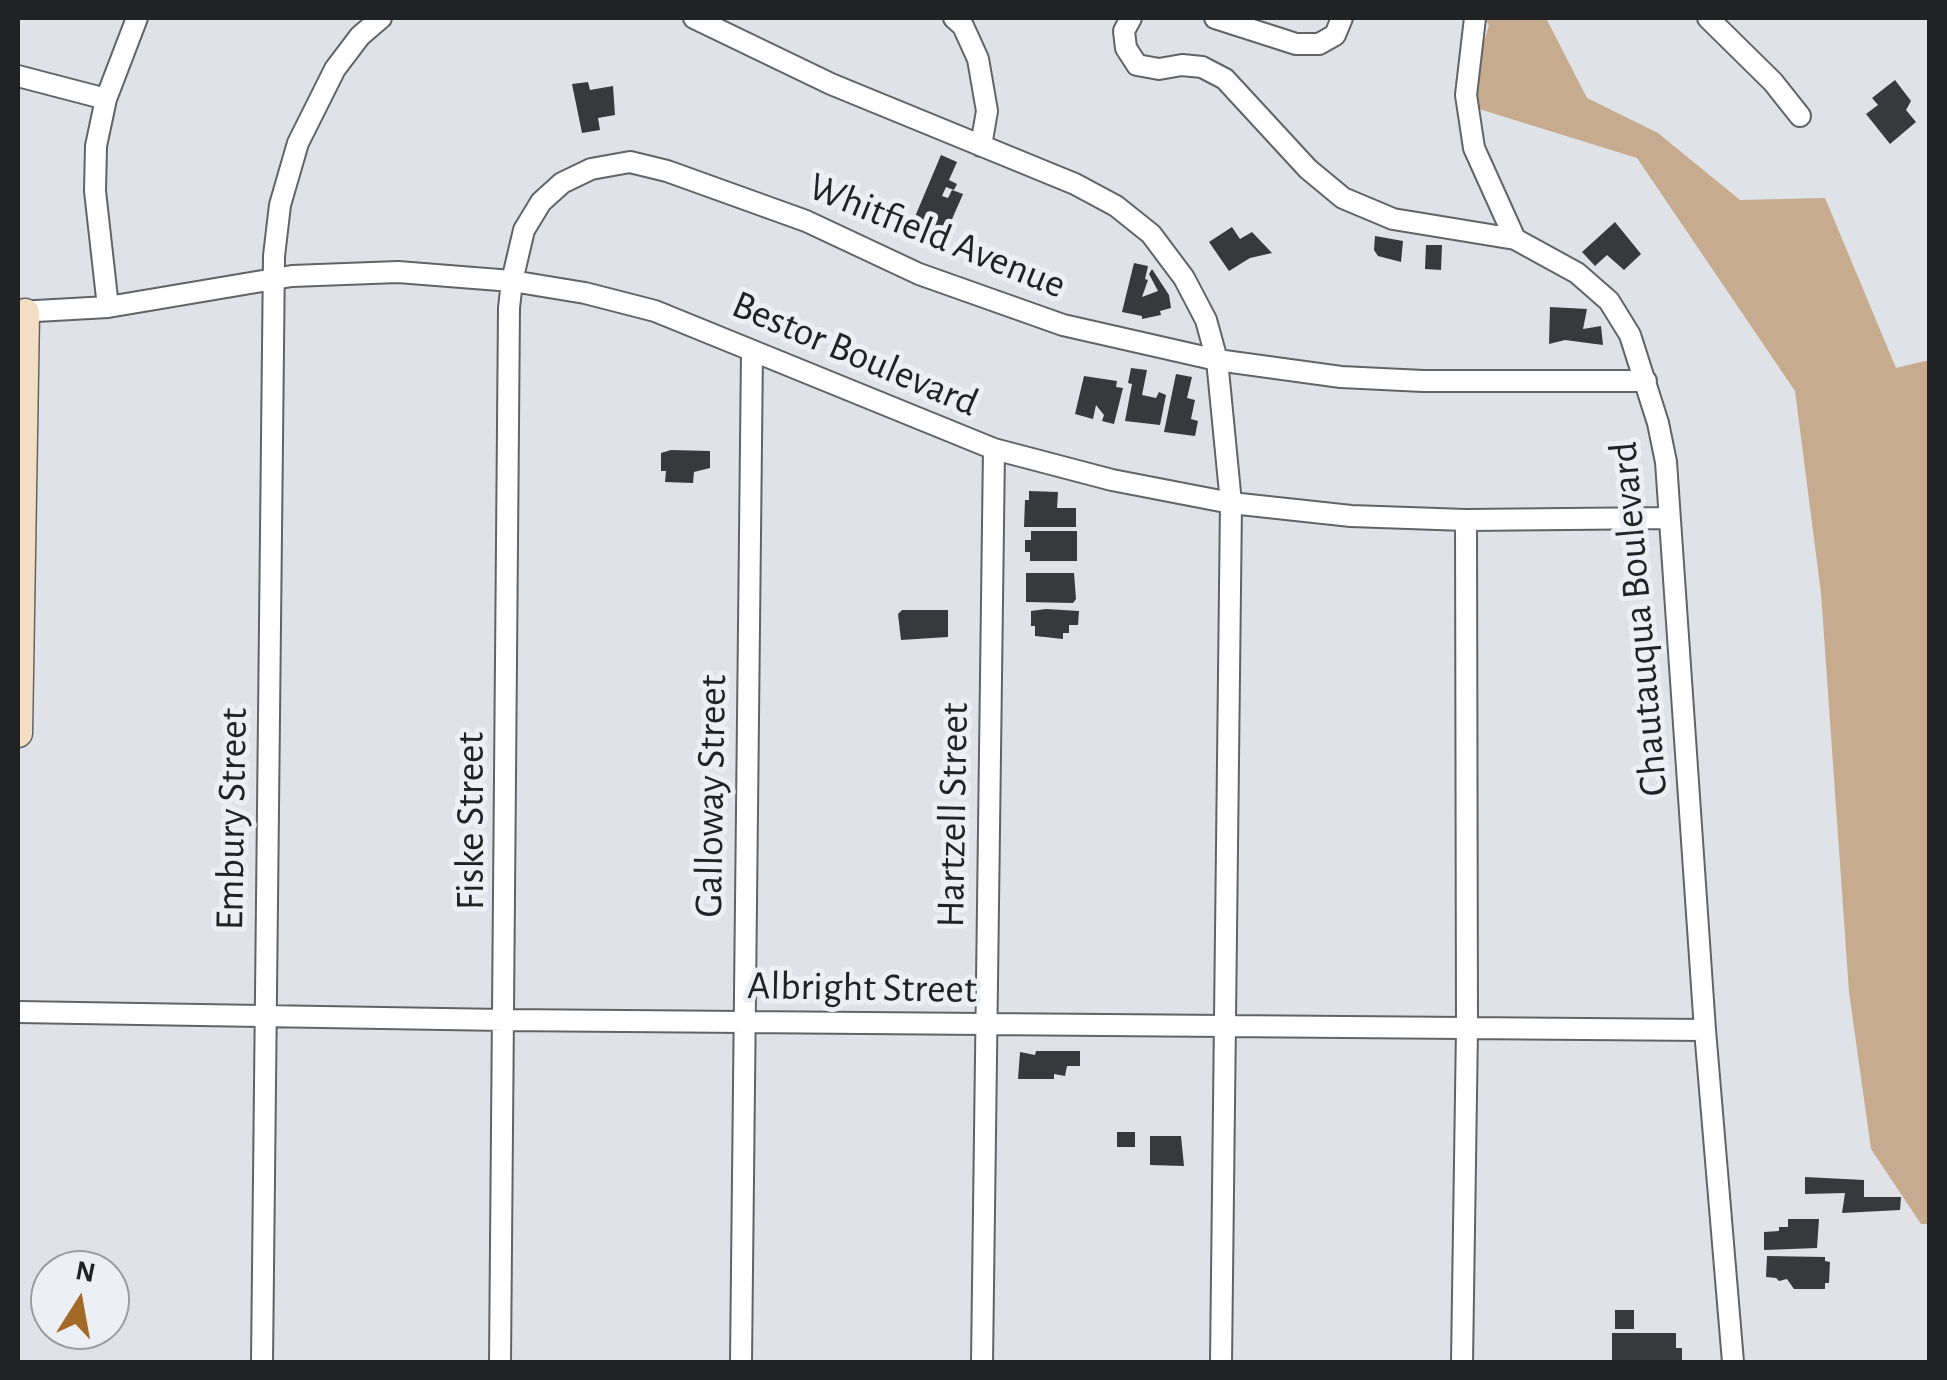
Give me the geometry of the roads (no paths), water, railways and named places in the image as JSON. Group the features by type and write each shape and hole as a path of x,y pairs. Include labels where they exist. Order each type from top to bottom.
{"street":[{"path":"108,308 94,191 96,146 106,99 137,18"},
{"name":"Embury Street","path":"262,1362 274,277 280,205 298,143 335,68 360,36 381,18"},
{"path":"694,18 831,84 1075,184 1116,206 1151,234 1184,278 1206,320 1218,360 1231,503 1221,1362"},
{"path":"954,18 963,26 978,59 987,111 981,146"},
{"name":"Chautauqua Boulevard","path":"1131,18 1124,30 1126,48 1137,65 1159,70 1202,67 1225,79 1308,169 1343,198 1393,220 1515,239 1577,273 1609,301 1630,335 1666,462 1705,1030 1733,1362"},
{"path":"1214,18 1296,44 1319,44 1335,36 1342,18"},
{"path":"1474,18 1466,95 1474,148 1515,239"},
{"path":"1708,18 1773,82 1800,116"},
{"path":"18,76 106,99"},
{"name":"Whitfield Avenue","path":"512,281 524,230 541,202 562,183 590,169 630,162 727,191 806,221 918,274 1063,325 1218,360 1342,377 1423,381 1646,381"},
{"name":"Bestor Boulevard","path":"21,312 108,308 274,277 398,272 512,281 586,293 655,311 994,450 1112,480 1231,503 1351,516 1466,520 1668,518"},
{"name":"Fiske Street","path":"500,1362 512,281"},
{"path":"18,733 21,312"},
{"name":"Galloway Street","path":"741,1362 752,350"},
{"name":"Hartzell Street","path":"982,1362 994,450"},
{"path":"1462,1362 1467,1028 1466,520"},
{"name":"Albright Street","path":"18,1012 1705,1030"}]}
